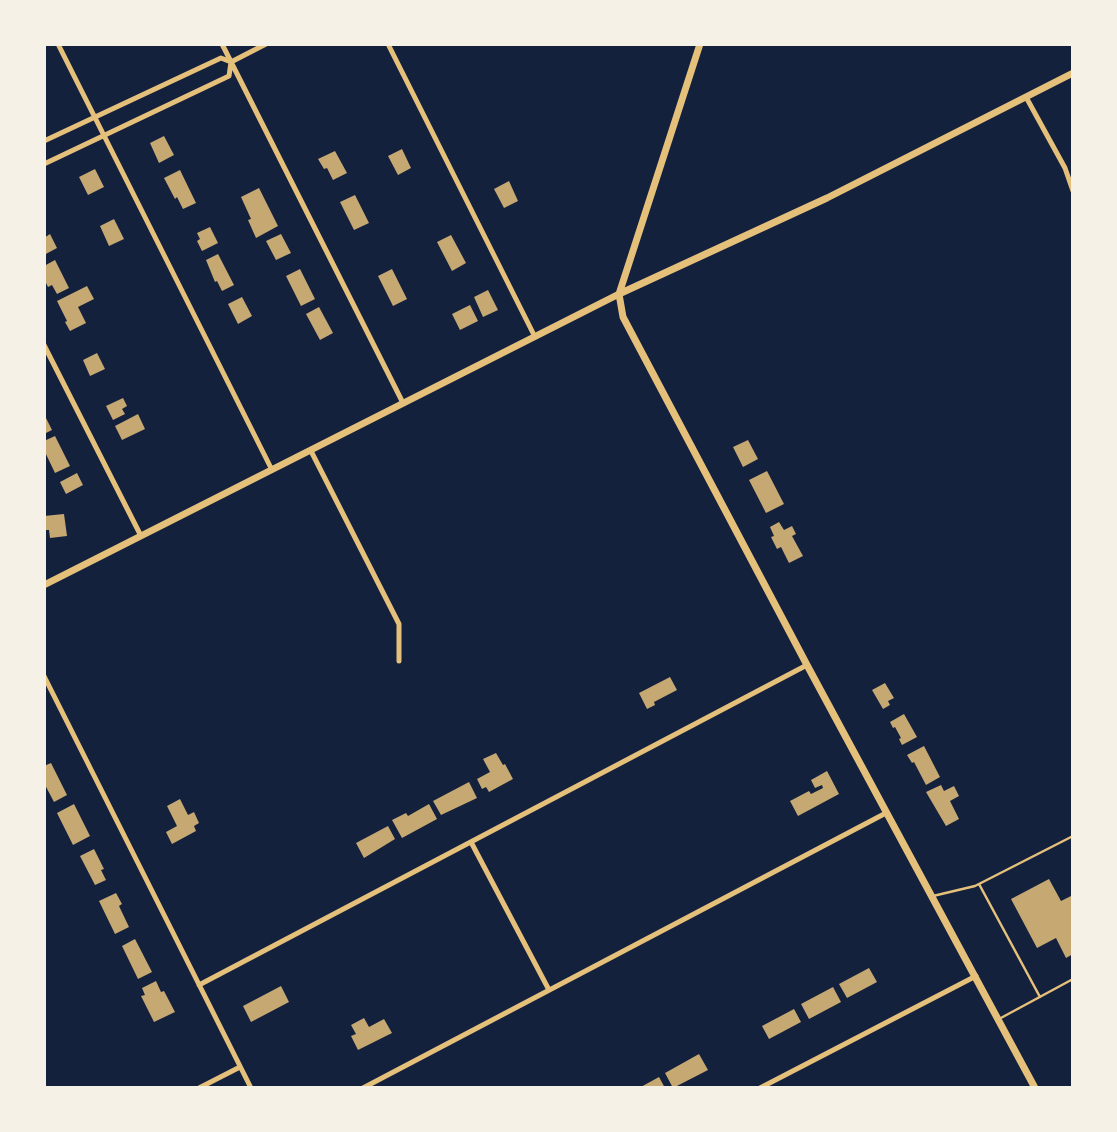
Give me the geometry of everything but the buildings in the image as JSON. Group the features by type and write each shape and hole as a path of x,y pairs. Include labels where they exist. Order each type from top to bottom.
{"street":[{"path":"58,44 272,470"},
{"path":"222,44 403,403"},
{"path":"44,141 220,58 231,62 266,44"},
{"path":"388,44 534,337"},
{"path":"700,44 619,294 623,317 1035,1088"},
{"path":"44,164 229,76 231,62"},
{"path":"44,585 619,294 827,198 1073,73"},
{"path":"1026,97 1065,168 1073,191"},
{"path":"44,345 141,536"},
{"path":"310,451 399,624 399,661"},
{"path":"199,985 807,665"},
{"path":"44,676 251,1088"},
{"path":"363,1088 886,813"},
{"path":"471,842 549,990"},
{"path":"760,1088 976,976"},
{"path":"199,1088 240,1067"}],"lane":[{"path":"933,896 979,884 1073,836"},
{"path":"979,884 1040,996"},
{"path":"999,1019 1073,979"}]}
